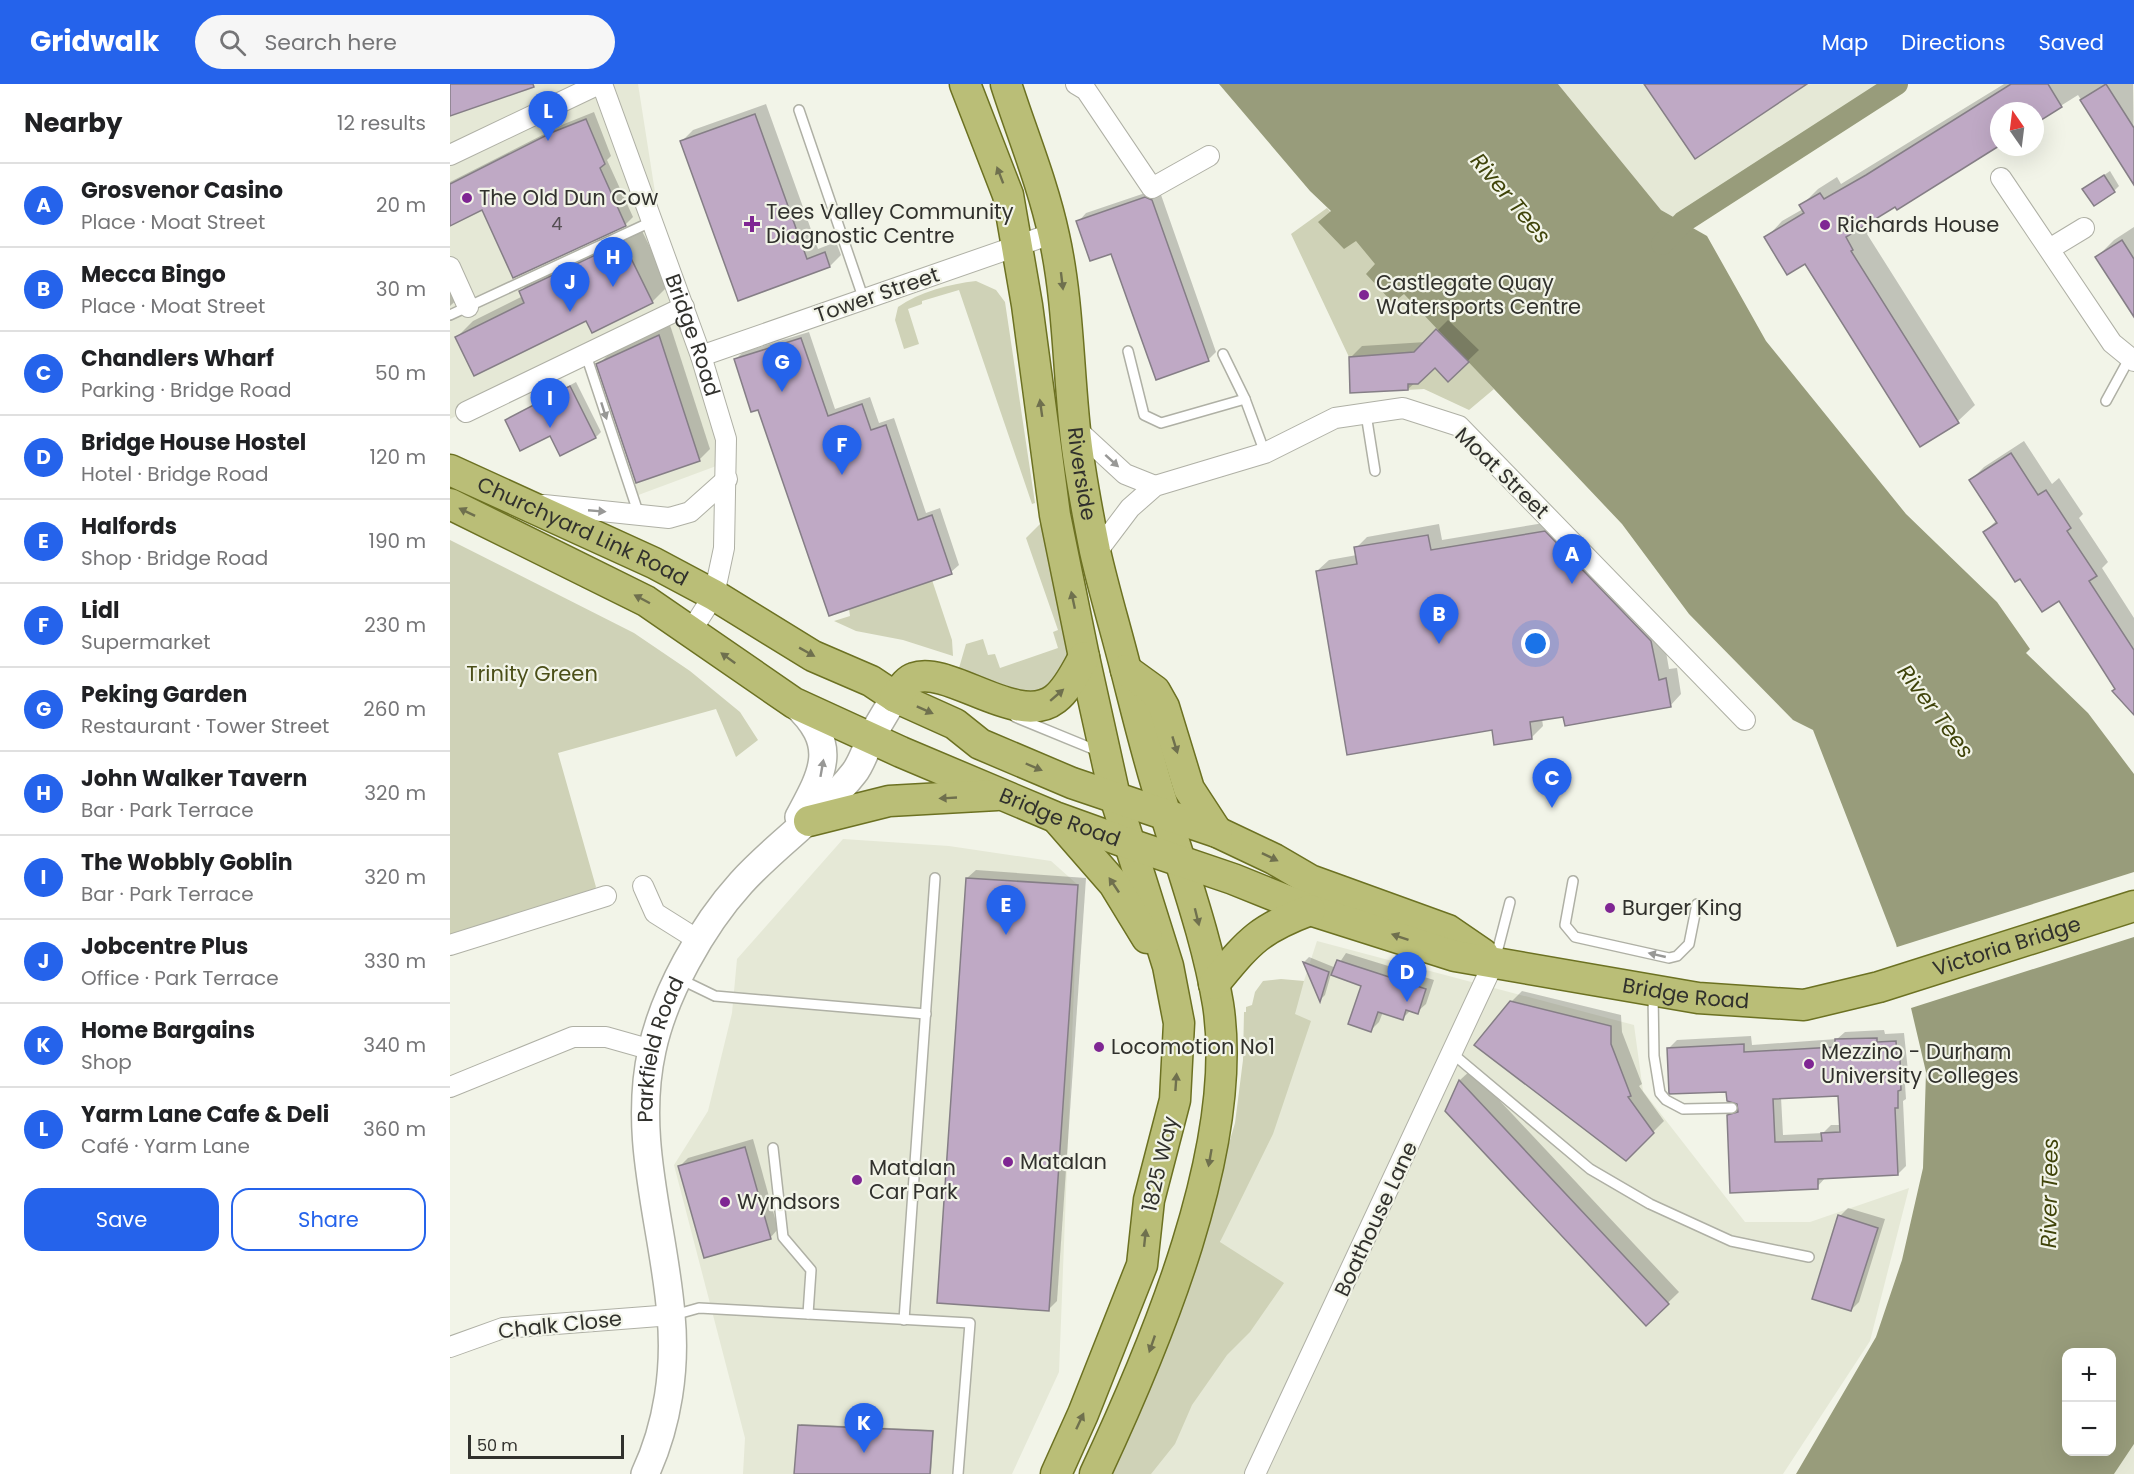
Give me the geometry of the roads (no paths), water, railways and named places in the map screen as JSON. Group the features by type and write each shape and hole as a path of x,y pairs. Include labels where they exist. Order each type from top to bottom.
{"main road":[{"name":"Riverside","path":"965,84 1008,195 1055,515 1115,796 1130,844"},
{"name":"Riverside","path":"1006,84 1054,233 1061,277 1074,427 1082,487 1096,553 1144,745 1180,861"},
{"name":"Churchyard Link Road","path":"450,470 654,563 714,595"},
{"name":"Churchyard Link Road","path":"450,504 646,601 691,631"},
{"name":"Bridge Road","path":"714,595 813,656 871,681 895,697 956,724 980,744 1072,783 1218,832 1274,859 1310,880 1448,930 1494,962"},
{"name":"Bridge Road","path":"691,631 794,703 1055,817 1310,910 1455,956 1698,998 1804,1005 1879,987"},
{"path":"895,697 913,678 932,675 963,688 1034,708 1054,700 1084,657"},
{"path":"1126,670 1155,691 1189,789 1218,832"},
{"path":"798,830 889,801 1006,794"},
{"path":"1055,817 1114,884 1136,922 1168,966"},
{"name":"1825 Way","path":"1056,1474 1092,1393 1142,1265 1149,1200 1175,1100 1179,1023 1168,966 1130,844"},
{"path":"1095,1474 1148,1353 1179,1268 1210,1163 1219,1100 1221,1044 1214,984 1180,861"},
{"name":"Victoria Bridge","path":"1879,987 2134,906"},
{"path":"1214,984 1248,942 1274,924 1310,910"}],"street":[{"path":"450,155 601,84"},
{"name":"Bridge Road","path":"601,84 684,307 726,439 724,548 714,595 691,631"},
{"path":"1076,84 1086,90 1152,188 1209,156"},
{"path":"2001,178 2112,343 2132,360"},
{"path":"2050,248 2084,228"},
{"name":"Tower Street","path":"701,356 1054,233"},
{"path":"450,267 468,307"},
{"path":"466,412 684,307"},
{"name":"Moat Street","path":"1096,553 1130,508 1155,486 1265,453 1335,418 1403,408 1459,426 1746,720"},
{"path":"1074,427 1125,474 1155,486"},
{"path":"518,501 669,518 690,512 727,479"},
{"name":"Parkfield Road","path":"645,1474 659,1438 671,1377 672,1316 646,1158 644,1113 652,1050 664,1013 698,940 740,884 856,771 895,697"},
{"path":"794,703 810,717 820,740 824,758 820,778 798,830"},
{"path":"643,885 655,913 698,940"},
{"path":"450,945 606,896"},
{"name":"Boathouse Lane","path":"1255,1474 1454,1054 1494,962"},
{"path":"450,1087 573,1037 606,1037 652,1050"},
{"name":"Chalk Close","path":"450,1347 504,1328 672,1316"}],"lane":[{"path":"799,110 864,300"},
{"path":"450,315 653,221"},
{"path":"1128,351 1144,415 1161,423 1245,399"},
{"path":"1223,354 1245,399 1265,453"},
{"path":"586,355 639,515"},
{"path":"2106,401 2132,360"},
{"path":"1366,414 1375,471"},
{"name":"Bridge Road","path":"963,688 1020,719 1093,749 1102,762 1115,796"},
{"path":"904,1320 935,878"},
{"path":"1573,880 1565,925 1575,937 1669,958 1684,951 1689,944 1697,904"},
{"path":"1494,962 1510,902"},
{"path":"679,979 716,996 926,1014"},
{"path":"1653,992 1654,1056 1660,1093 1666,1100 1683,1109 1732,1108"},
{"path":"1454,1054 1590,1169 1650,1204 1731,1241 1809,1257"},
{"path":"773,1148 783,1237 811,1270 808,1314"},
{"path":"672,1316 699,1308 970,1323 958,1474"}],"water":[{"name":"River Tees","path":"1219,84 1558,84 1661,210 1707,236 1766,341 1906,514 1997,602 2030,649 2026,653 2088,713 2134,774 2134,1444 2114,1474 1796,1474 1876,1337 1902,1260 1923,1168 1926,1072 1896,944 1813,730 1793,720 1689,614 1622,524 1404,294 1393,303 1366,274 1375,264 1356,241 1344,249 1318,222 1331,211 1310,191"}],"waterway":[{"path":"1662,244 1683,222 1897,84"}],"place":[{"name":"Yarm Lane Cafe & Deli","path":"548,141"},
{"name":"The Old Dun Cow","path":"467,198"},
{"name":"Tees Valley Community Diagnostic Centre","path":"752,224"},
{"name":"Richards House","path":"1825,225"},
{"name":"John Walker Tavern","path":"613,287"},
{"name":"Castlegate Quay Watersports Centre","path":"1364,295"},
{"name":"Jobcentre Plus","path":"570,312"},
{"name":"Peking Garden","path":"782,392"},
{"name":"The Wobbly Goblin","path":"550,428"},
{"name":"Lidl","path":"842,475"},
{"name":"Grosvenor Casino","path":"1572,584"},
{"name":"Mecca Bingo","path":"1439,644"},
{"name":"Chandlers Wharf","path":"1552,808"},
{"name":"Burger King","path":"1610,908"},
{"name":"Halfords","path":"1006,935"},
{"name":"Bridge House Hostel","path":"1407,1002"},
{"name":"Locomotion No1","path":"1099,1047"},
{"name":"Mezzino - Durham University Colleges","path":"1809,1064"},
{"name":"Matalan","path":"1008,1162"},
{"name":"Matalan Car Park","path":"857,1180"},
{"name":"Wyndsors","path":"725,1202"},
{"name":"Home Bargains","path":"864,1453"}],"park label":[{"name":"Trinity Green","path":"532,674"}]}
